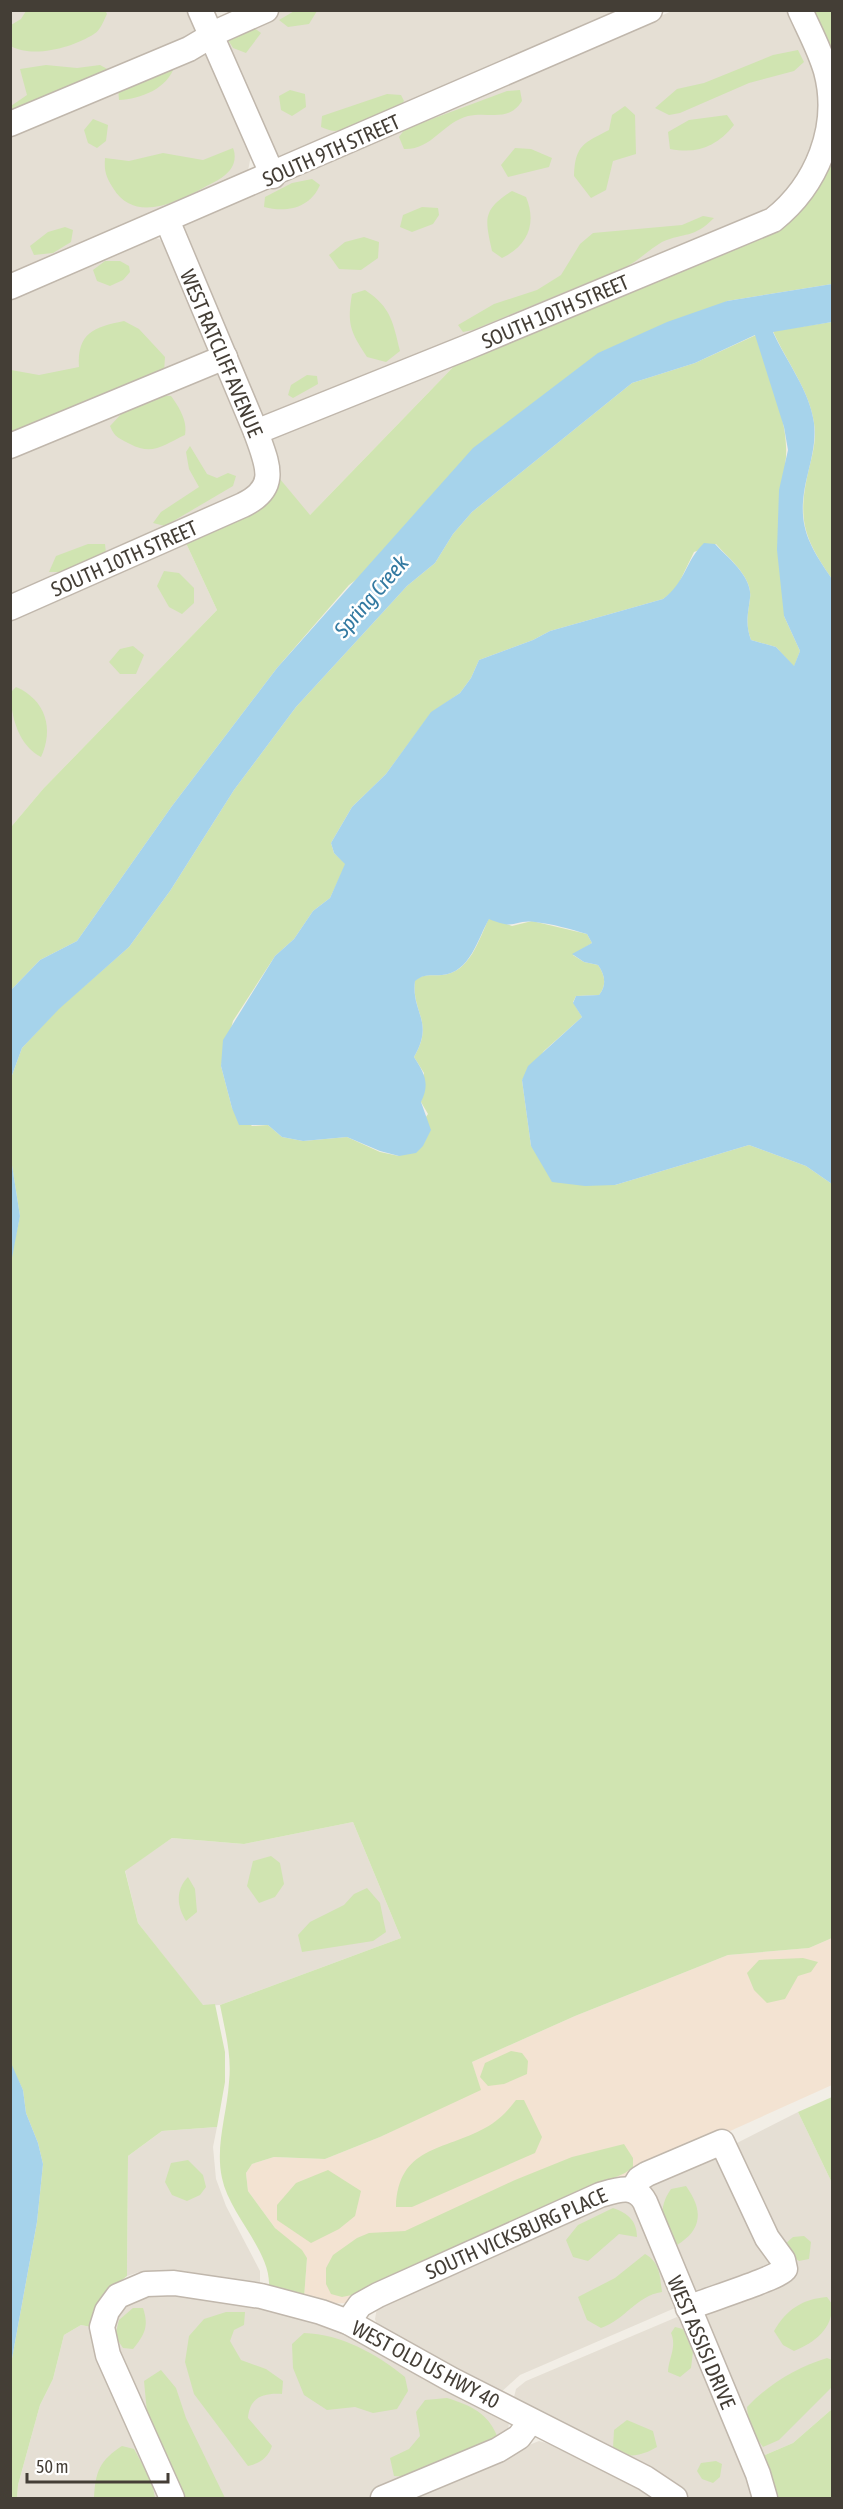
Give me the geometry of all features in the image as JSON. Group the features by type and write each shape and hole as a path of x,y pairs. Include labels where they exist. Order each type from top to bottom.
{"street":[{"path":"200,10 273,176"},
{"path":"10,124 189,48 266,10"},
{"name":"SOUTH 9TH STREET","path":"10,287 273,176 650,10"},
{"name":"SOUTH 10TH STREET","path":"256,432 773,220 790,206 806,187 823,152 829,130 829,89 825,70 800,10"},
{"name":"WEST RATCLIFF AVENUE","path":"167,220 256,432 267,466 266,488"},
{"path":"10,446 225,357"},
{"name":"SOUTH 10TH STREET","path":"10,608 243,505 262,494 266,488"},
{"name":"SOUTH VICKSBURG PLACE","path":"348,2322 360,2305 378,2295 600,2195 616,2190 633,2189 639,2179 647,2174 722,2142 767,2238 783,2260 785,2269 776,2277 688,2308"},
{"name":"WEST ASSISI DRIVE","path":"633,2189 641,2195 645,2202 758,2474 765,2499"},
{"name":"WEST OLD US HWY 40","path":"172,2499 108,2355 102,2326 107,2311 118,2296 131,2288 157,2283 261,2296 321,2312 348,2322 531,2421 645,2478 675,2499"},
{"path":"383,2499 498,2450 519,2438 531,2421"}],"shaded area":[{"path":"11,11 192,11 201,33 11,121"},
{"path":"277,11 633,11 279,160 222,34"},
{"path":"672,11 795,11 819,70 824,111 808,168 769,213 264,417 260,415 181,227 184,223"},
{"path":"204,47 252,150 248,171 11,278 11,129"},
{"path":"152,236 168,243 215,354 11,442 11,298"},
{"path":"459,361 309,516 275,473 269,443 274,429"},
{"path":"216,365 259,461 256,488 11,600 11,452"},
{"path":"185,541 217,610 43,789 11,827 11,618"},
{"path":"353,1822 401,1938 220,2005 203,2006 138,1923 125,1870 172,1838 244,1844"},
{"path":"832,1938 832,2085 348,2303 320,2304 304,2298 307,2258 275,2228 248,2191 246,2173 252,2164 274,2157 325,2159 380,2137 480,2089 472,2062 575,2016 728,1955 809,1948"},
{"path":"798,2112 832,2183 832,2409 793,2443 758,2458 701,2310 781,2281 735,2144"},
{"path":"217,2127 213,2147 216,2179 226,2206 260,2271 260,2283 255,2286 188,2276 139,2272 127,2276 128,2156 162,2131"},
{"path":"718,2152 780,2266 695,2298 649,2191 653,2182"},
{"path":"601,2200 634,2201 677,2307 520,2375 499,2394 378,2328 375,2319 377,2308"},
{"path":"178,2291 307,2318 347,2333 509,2422 508,2431 467,2457 368,2498 179,2498 112,2348 113,2314 130,2299"},
{"path":"677,2317 687,2321 760,2498 690,2498 651,2472 513,2401 516,2389 526,2381"},
{"path":"81,2325 96,2328 166,2498 17,2498 18,2485 40,2405 53,2379 64,2335"},
{"path":"539,2441 560,2447 658,2498 398,2498"}],"green space":[{"path":"105,10 107,14 98,30 76,43 42,51 20,50 11,46 11,25 21,19 26,11"},
{"path":"296,10 317,11 309,24 288,27 279,20"},
{"path":"809,11 832,11 832,67"},
{"path":"253,27 261,33 246,53 233,48 228,40"},
{"path":"798,50 804,62 794,71 749,83 680,113 669,115 655,108 677,89 704,83 773,55"},
{"path":"46,65 77,68 100,65 111,71 11,117 11,106 27,95 20,69"},
{"path":"175,65 166,80 152,91 119,100 118,88"},
{"path":"290,90 305,94 306,107 292,116 281,110 279,96"},
{"path":"520,90 522,101 511,112 459,119 430,141 414,148 404,149 399,137 405,129 507,91"},
{"path":"387,94 401,95 404,101 383,116 362,124 335,131 321,127 322,116"},
{"path":"625,106 635,115 636,154 613,161 606,190 591,198 574,176 576,158 582,146 609,130 612,115"},
{"path":"727,115 734,125 713,144 698,149 670,149 668,132 689,120"},
{"path":"93,119 108,125 106,141 97,148 88,143 84,130"},
{"path":"832,143 832,284 727,301 349,585 277,668 172,806 77,941 40,960 11,990 11,827 43,789 217,610 185,541 275,473 310,515 459,361 753,237"},
{"path":"233,148 234,162 225,175 180,199 155,207 132,205 122,199 113,188 105,170 105,158 129,161 163,153 203,160"},
{"path":"515,148 531,149 552,158 549,167 508,177 501,165"},
{"path":"312,179 320,185 316,193 304,204 289,209 264,207 265,197 292,183"},
{"path":"512,191 526,197 531,216 530,225 524,240 511,253 502,258 492,251 488,216 495,204"},
{"path":"422,207 438,208 439,215 433,224 412,232 400,227 403,215"},
{"path":"703,216 714,218 694,232 662,242 626,267 473,330 463,332 458,325 494,304 537,290 561,275 580,244 593,233 682,225"},
{"path":"65,227 73,230 71,242 53,253 34,255 30,246 48,232"},
{"path":"364,237 379,242 378,258 361,270 339,269 329,255 345,242"},
{"path":"105,261 120,261 129,266 130,272 123,280 110,286 97,281 93,270"},
{"path":"365,290 386,309 395,332 400,351 386,362 367,357 353,334 350,320 352,294"},
{"path":"124,321 139,329 165,357 164,372 11,432 11,370 39,375 79,367 79,356 84,339 96,329"},
{"path":"832,322 832,579 815,553 804,517 803,504 815,429 812,411 803,388 773,331"},
{"path":"756,335 782,417 785,434 784,616 800,651 794,667 776,647 751,640 748,624 750,590 748,583 739,568 716,544 694,552 676,589 663,599 550,631 533,640 479,660 471,678 460,693 431,713 386,774 352,807 331,843 334,853 346,864 330,898 313,911 294,939 275,956 233,1021 221,1066 232,1108 252,1126 268,1125 282,1137 303,1141 347,1137 380,1152 399,1156 428,1114 421,1102 424,1073 414,1057 422,1034 415,980 425,976 452,973 460,968 472,954 489,918 512,926 532,921 587,934 592,943 573,955 584,962 598,965 604,980 599,995 576,996 573,1002 582,1017 544,1051 522,1080 531,1146 615,1185 749,1145 806,1166 832,1184 832,1938 809,1948 728,1955 575,2016 472,2062 481,2090 380,2137 325,2159 274,2157 252,2164 246,2173 248,2191 275,2228 302,2250 307,2258 304,2298 269,2286 268,2273 263,2259 226,2192 220,2166 220,2154 230,2062 220,2005 401,1938 353,1822 244,1844 172,1838 125,1871 138,1923 203,2005 215,2004 225,2052 225,2082 217,2127 162,2131 128,2156 127,2276 108,2291 96,2328 81,2325 64,2335 53,2379 40,2405 18,2485 17,2498 11,2498 11,2364 37,2222 43,2164 38,2143 26,2113 23,2090 10,2063 10,1263 20,1216 11,1159 11,1078 22,1048 58,1009 129,947 170,891 234,790 296,707 407,586 435,563 453,534 472,512 632,383 695,363"},
{"path":"307,375 317,376 318,384 293,398 288,395 291,385"},
{"path":"157,395 171,396 174,400 184,419 185,435 158,448 145,449 116,435 110,426 125,410"},
{"path":"190,446 207,474 217,478 228,473 236,476 233,486 165,526 153,523 161,512 199,487 189,469 186,452"},
{"path":"88,544 105,544 106,553 66,572 49,572 56,556"},
{"path":"164,571 179,573 194,588 194,603 182,614 169,607 157,586"},
{"path":"133,646 144,655 136,674 120,674 109,662 120,649"},
{"path":"16,687 34,699 45,716 47,736 41,757 27,746 17,729 11,701 11,692"},
{"path":"271,1856 280,1863 284,1884 275,1897 259,1903 247,1886 253,1861"},
{"path":"188,1877 195,1889 197,1912 186,1921 179,1904 179,1893"},
{"path":"367,1888 380,1903 386,1932 373,1941 302,1952 298,1935 310,1922 344,1905 354,1894"},
{"path":"803,1958 818,1962 811,1972 798,1976 785,1999 767,2003 754,1990 747,1973 759,1960"},
{"path":"511,2051 522,2053 528,2061 527,2074 504,2084 488,2086 480,2077 485,2063"},
{"path":"832,2097 832,2183 798,2112"},
{"path":"516,2100 524,2100 542,2137 535,2153 412,2207 396,2207 399,2187 405,2172 414,2161 426,2153 490,2125 502,2116"},
{"path":"624,2144 633,2158 633,2167 625,2173 357,2294 342,2297 331,2294 326,2284 326,2268 333,2255 357,2238 369,2233 405,2231 515,2180 572,2157"},
{"path":"188,2160 203,2175 206,2187 200,2195 187,2201 172,2195 165,2182 171,2163"},
{"path":"328,2170 361,2191 355,2216 339,2229 311,2243 277,2220 277,2205 296,2183"},
{"path":"686,2186 695,2203 698,2218 692,2232 677,2245 664,2224 663,2210 671,2189"},
{"path":"613,2208 631,2218 637,2231 637,2237 619,2234 588,2261 573,2257 566,2240 578,2225"},
{"path":"804,2236 811,2242 809,2259 799,2261 789,2254 785,2244 793,2237"},
{"path":"645,2254 656,2265 662,2292 645,2298 617,2320 601,2328 587,2320 578,2297 615,2278"},
{"path":"827,2297 832,2304 832,2313 821,2334 794,2351 783,2345 774,2331 784,2317 802,2303"},
{"path":"133,2308 143,2308 146,2320 145,2330 133,2349 123,2348 115,2336 119,2320"},
{"path":"226,2312 245,2312 244,2325 234,2330 230,2341 241,2360 266,2369 283,2381 282,2394 263,2396 251,2405 248,2418 272,2446 263,2459 248,2466 194,2394 185,2362 189,2336 204,2319"},
{"path":"675,2327 683,2329 693,2352 691,2368 680,2377 668,2372 673,2348 671,2333"},
{"path":"304,2333 345,2341 370,2353 405,2377 408,2391 397,2409 373,2413 355,2407 327,2410 304,2395 293,2368 292,2344"},
{"path":"827,2358 832,2360 832,2387 779,2440 763,2447 752,2428 747,2407 784,2377"},
{"path":"161,2370 176,2388 186,2418 225,2498 184,2498 180,2491 147,2413 144,2381"},
{"path":"447,2398 477,2411 489,2421 497,2436 409,2477 394,2476 390,2458 409,2449 420,2436 416,2412 425,2400"},
{"path":"832,2409 832,2498 772,2498 758,2458 793,2443"},
{"path":"627,2420 653,2431 657,2447 634,2455 618,2452 613,2448 614,2430"},
{"path":"122,2446 134,2449 152,2482 155,2498 94,2498 100,2467 108,2456"},
{"path":"716,2461 722,2464 720,2477 713,2483 702,2479 697,2471 701,2463"}],"water":[{"name":"Spring Creek","path":"832,284 832,322 773,332 803,388 812,411 814,442 804,490 803,517 809,541 832,579 832,1184 806,1166 749,1145 615,1185 585,1186 552,1182 531,1146 522,1080 528,1066 582,1017 573,1003 576,996 599,995 604,980 598,965 584,962 572,954 592,943 587,934 548,924 528,922 505,924 489,919 472,953 460,968 452,973 425,976 415,981 422,1034 414,1057 425,1079 424,1096 421,1102 431,1130 423,1146 416,1153 399,1156 380,1151 347,1137 303,1141 282,1137 268,1125 239,1125 221,1066 223,1040 275,956 294,939 313,911 330,898 345,864 334,853 331,843 352,807 386,774 431,712 460,693 471,678 479,660 533,640 550,631 663,599 676,586 704,543 715,544 744,575 748,583 750,598 748,624 751,640 776,647 794,666 800,651 784,616 777,550 779,490 788,450 784,427 755,335 695,363 632,383 472,512 453,534 435,563 407,586 296,707 234,790 170,891 129,947 59,1009 22,1048 11,1078 11,990 40,960 77,941 172,806 277,668 473,448 598,353 667,322 727,301"},
{"path":"11,1159 20,1216 11,1263"},
{"path":"11,2063 23,2090 26,2113 38,2143 43,2164 37,2222 11,2364"}]}
